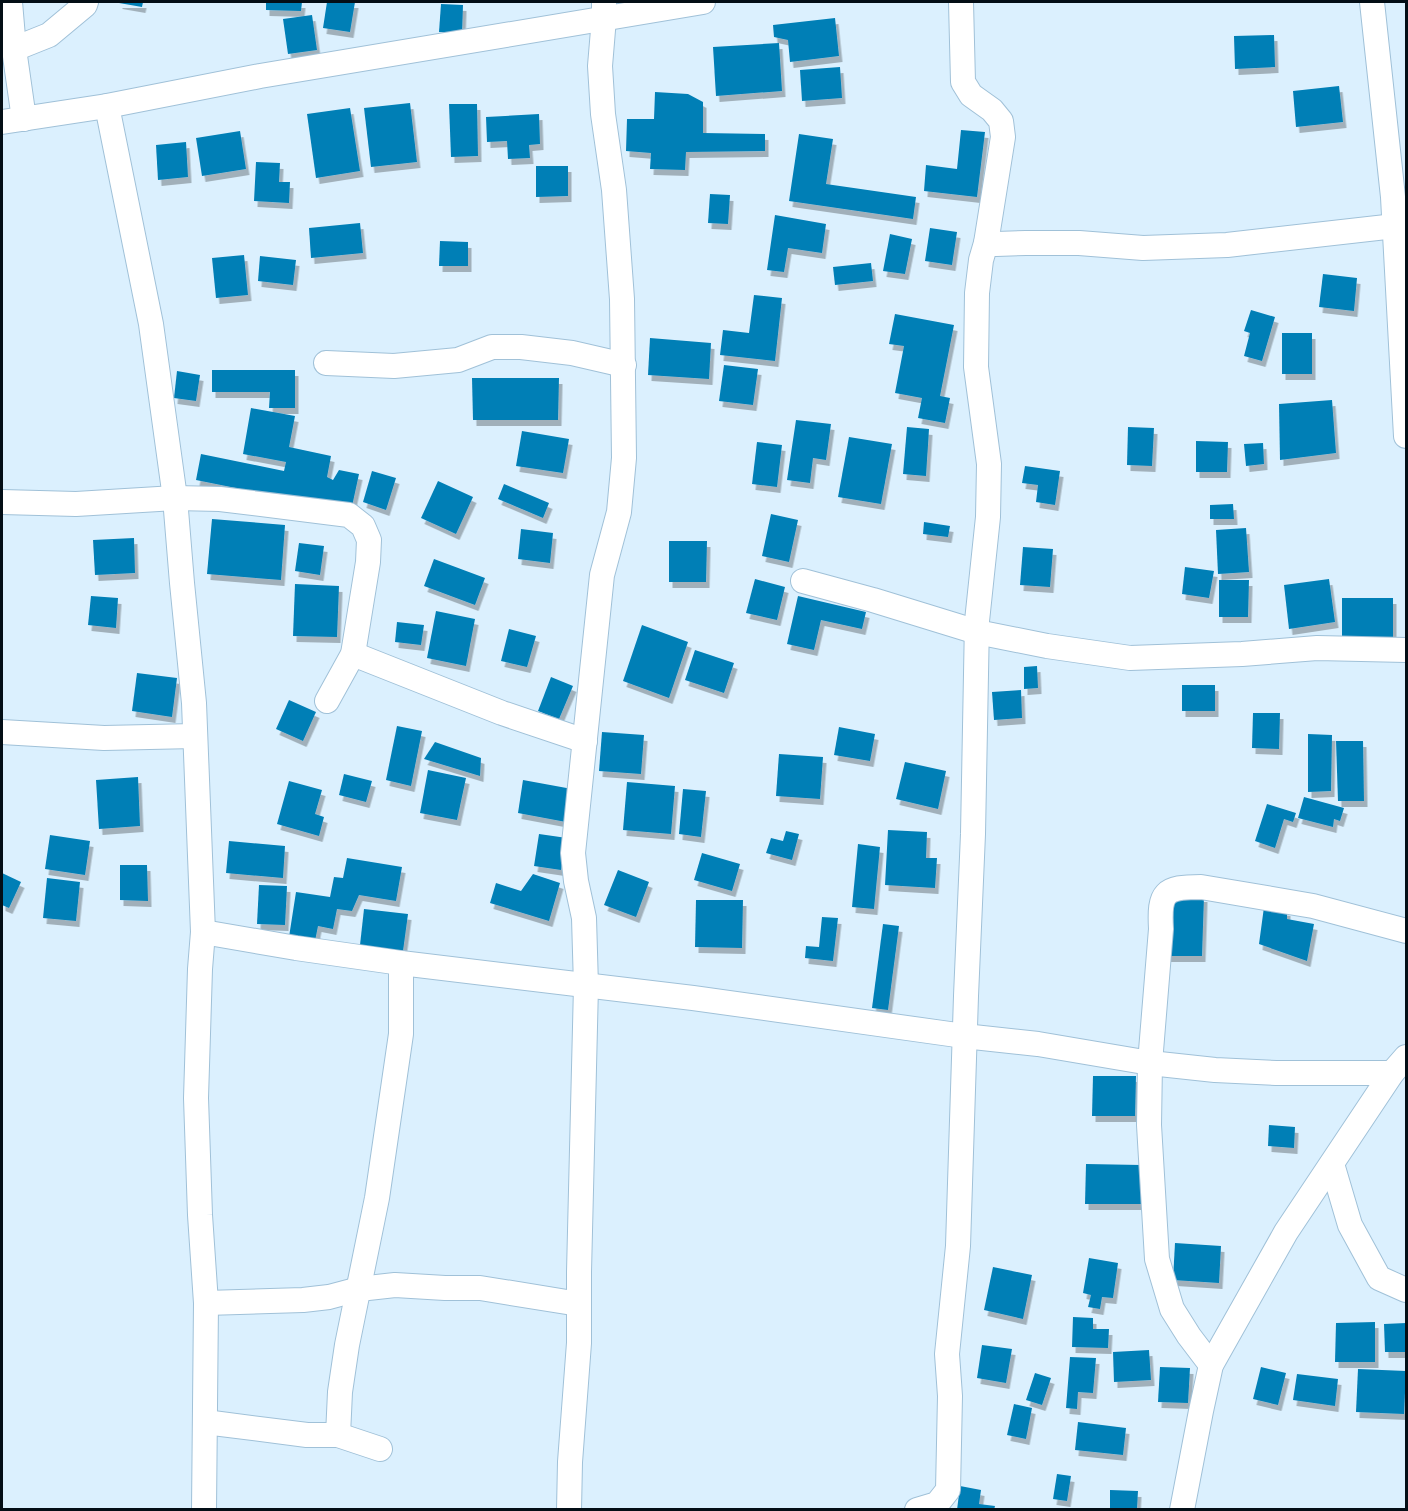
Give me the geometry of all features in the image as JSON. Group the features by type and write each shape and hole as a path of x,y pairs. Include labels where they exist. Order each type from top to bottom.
{"street":[{"path":"10,2 14,49 13,120 107,106 604,10 704,2"},
{"path":"14,49 49,35 87,2"},
{"path":"918,1509 937,1504 948,1490 950,1396 947,1354 958,1246 973,834 977,632 988,517 989,464 976,367 977,292 1003,137 1001,121 992,110 971,95 963,82 961,2"},
{"path":"1372,2 1393,197 1407,436"},
{"path":"569,1509 570,1462 578,1367 586,986 585,918 576,881 573,852 602,575 619,512 624,458 622,298 616,212 603,114 600,66 604,10"},
{"path":"107,106 151,324 175,498 194,703 203,932 196,1098 206,1303 204,1509"},
{"path":"986,243 1078,243 1155,248 1227,245 1395,226"},
{"path":"326,363 394,366 458,360 492,347 521,347 572,352 624,365"},
{"path":"2,502 76,504 175,498 220,499 349,515 363,526 369,540 368,562 353,654 327,701"},
{"path":"803,581 977,632 1047,646 1130,658 1242,654 1317,648 1407,650"},
{"path":"353,654 502,713 585,741"},
{"path":"2,732 104,738 195,736"},
{"path":"1212,1365 1172,1310 1157,1259 1149,1125 1150,1063 1161,929 1160,911 1163,897 1171,890 1201,887 1313,906 1407,930"},
{"path":"203,932 400,963 693,998 964,1036 1038,1044 1150,1063 1215,1071 1256,1072 1400,1065"},
{"path":"338,1435 340,1392 347,1346 377,1198 401,1034 400,963"},
{"path":"1182,1509 1212,1365 1286,1232 1400,1065"},
{"path":"1332,1164 1350,1225 1379,1278 1407,1290"},
{"path":"206,1303 303,1300 329,1297 359,1289 396,1285 480,1288 579,1304"},
{"path":"205,1422 307,1435 338,1435 380,1449"}],"building":[{"path":"119,2 143,2 142,7"},
{"path":"266,2 302,2 301,11 266,10"},
{"path":"327,2 355,2 350,32 323,28"},
{"path":"441,4 463,5 462,33 439,32"},
{"path":"312,15 317,50 288,54 283,19"},
{"path":"835,18 839,56 790,62 788,40 774,37 773,25"},
{"path":"1274,35 1275,67 1235,69 1234,36"},
{"path":"779,43 782,91 716,96 713,47"},
{"path":"840,67 842,98 802,101 800,70"},
{"path":"1339,86 1343,122 1296,127 1293,91"},
{"path":"655,92 688,94 703,102 703,133 765,134 765,151 686,152 685,170 650,169 651,153 626,151 627,119 654,119"},
{"path":"410,103 417,162 371,167 364,108"},
{"path":"449,104 477,104 478,156 451,157"},
{"path":"350,108 360,171 316,178 307,114"},
{"path":"539,114 540,144 529,145 530,158 508,159 507,141 487,142 486,117"},
{"path":"961,130 985,132 977,197 924,191 926,165 957,169"},
{"path":"240,131 246,169 202,176 196,138"},
{"path":"799,134 833,139 826,184 916,197 913,219 789,201"},
{"path":"186,142 188,177 158,180 156,145"},
{"path":"256,162 280,163 279,182 290,182 289,203 254,201"},
{"path":"536,166 568,166 568,196 536,197"},
{"path":"710,194 730,195 728,224 708,223"},
{"path":"775,215 826,224 822,253 788,248 784,272 767,270"},
{"path":"360,223 363,253 311,258 309,228"},
{"path":"930,228 957,232 952,265 925,261"},
{"path":"890,234 912,239 905,274 883,271"},
{"path":"440,241 468,242 468,266 439,266"},
{"path":"244,255 248,295 216,298 212,258"},
{"path":"260,256 296,260 293,285 258,281"},
{"path":"871,263 873,281 835,285 833,267"},
{"path":"1323,274 1357,278 1354,311 1319,307"},
{"path":"754,295 782,298 775,361 720,355 723,330 749,333"},
{"path":"1251,310 1275,317 1262,361 1244,356 1250,333 1244,331"},
{"path":"895,314 954,325 940,396 950,398 945,423 918,418 922,398 895,393 904,346 889,344"},
{"path":"1282,333 1312,333 1312,374 1282,374"},
{"path":"650,338 711,343 709,379 648,375"},
{"path":"724,365 758,369 753,405 719,401"},
{"path":"212,370 295,370 295,408 269,408 270,392 212,392"},
{"path":"177,371 200,375 196,401 174,398"},
{"path":"472,378 559,378 558,420 473,420"},
{"path":"1332,400 1336,453 1280,460 1279,404"},
{"path":"251,408 295,416 289,447 331,456 327,477 333,480 339,470 359,474 351,511 196,480 201,454 284,471 286,462 243,454"},
{"path":"796,420 831,424 826,460 813,458 810,483 787,480"},
{"path":"907,427 929,429 926,476 903,474"},
{"path":"1128,427 1154,428 1152,466 1127,465"},
{"path":"522,431 569,439 563,473 516,466"},
{"path":"849,437 892,444 881,504 838,497"},
{"path":"1196,441 1228,442 1227,472 1196,472"},
{"path":"757,442 782,445 777,487 752,484"},
{"path":"1263,443 1264,464 1246,466 1244,444"},
{"path":"1025,466 1060,471 1055,505 1036,502 1038,485 1022,483"},
{"path":"372,471 396,478 386,510 363,502"},
{"path":"438,481 473,497 456,534 421,518"},
{"path":"504,484 549,503 543,518 498,499"},
{"path":"1233,504 1234,519 1210,519 1210,505"},
{"path":"771,514 798,520 789,562 762,556"},
{"path":"212,519 285,525 281,580 207,574"},
{"path":"924,522 950,526 948,537 923,534"},
{"path":"1246,528 1249,572 1218,574 1216,530"},
{"path":"521,529 553,533 550,563 518,559"},
{"path":"134,538 135,573 95,575 93,540"},
{"path":"669,541 707,541 706,582 669,582"},
{"path":"299,543 324,546 320,575 295,571"},
{"path":"1023,547 1053,549 1050,587 1020,585"},
{"path":"434,559 485,578 475,605 424,586"},
{"path":"1185,567 1214,571 1209,598 1182,594"},
{"path":"755,579 785,587 777,620 746,613"},
{"path":"1329,579 1335,622 1289,629 1284,585"},
{"path":"1219,580 1249,580 1248,617 1219,617"},
{"path":"295,584 339,586 337,637 293,636"},
{"path":"91,596 118,598 116,628 88,625"},
{"path":"798,596 866,612 862,629 821,620 814,650 787,644"},
{"path":"1342,598 1393,598 1393,638 1342,638"},
{"path":"436,611 475,619 466,666 427,658"},
{"path":"397,622 424,625 421,645 395,642"},
{"path":"642,625 688,642 669,698 623,681"},
{"path":"509,629 536,636 527,667 501,661"},
{"path":"695,650 734,663 724,693 685,680"},
{"path":"1037,666 1038,688 1024,689 1024,667"},
{"path":"137,673 177,678 172,717 132,711"},
{"path":"551,677 573,686 559,719 538,711"},
{"path":"1182,685 1215,685 1215,711 1182,711"},
{"path":"1021,690 1022,718 994,720 992,692"},
{"path":"289,700 316,712 303,741 276,729"},
{"path":"1253,713 1280,713 1279,749 1252,748"},
{"path":"397,726 422,731 411,786 386,780"},
{"path":"839,727 875,734 870,761 834,755"},
{"path":"602,732 644,735 641,774 599,771"},
{"path":"1308,734 1332,735 1331,791 1308,792"},
{"path":"1336,741 1363,741 1364,801 1338,801"},
{"path":"435,742 481,758 480,776 424,759"},
{"path":"779,754 823,757 820,799 776,796"},
{"path":"905,762 946,771 938,809 896,799"},
{"path":"428,770 466,778 457,820 420,813"},
{"path":"344,774 372,781 366,802 339,795"},
{"path":"138,777 140,826 99,829 96,780"},
{"path":"523,780 572,789 566,822 518,813"},
{"path":"289,781 322,790 315,814 324,817 319,836 277,824"},
{"path":"627,782 675,786 671,834 623,830"},
{"path":"683,789 706,791 701,837 679,834"},
{"path":"1304,797 1344,808 1340,821 1334,819 1333,827 1298,818"},
{"path":"1267,804 1296,813 1293,822 1284,819 1275,848 1255,841"},
{"path":"888,830 927,832 926,858 937,858 935,888 885,885"},
{"path":"786,831 799,834 792,860 766,853 771,838 783,841"},
{"path":"539,834 567,838 561,870 534,866"},
{"path":"50,835 90,841 85,875 45,869"},
{"path":"229,841 285,846 283,878 226,873"},
{"path":"858,844 880,847 874,909 852,907"},
{"path":"702,853 740,864 732,891 694,880"},
{"path":"347,858 402,867 396,901 359,895 352,911 337,909 333,929 318,926 315,941 289,937 296,892 330,897 334,877 343,878"},
{"path":"120,865 147,865 148,901 120,900"},
{"path":"618,870 649,882 636,917 604,905"},
{"path":"2,873 21,882 9,908 2,905"},
{"path":"533,874 560,883 549,921 490,903 496,883 521,891"},
{"path":"47,878 80,882 76,921 43,918"},
{"path":"259,885 287,886 285,925 257,924"},
{"path":"1172,896 1204,896 1202,956 1163,956"},
{"path":"696,900 743,900 742,948 695,947"},
{"path":"1264,907 1287,910 1287,919 1314,924 1307,961 1259,944"},
{"path":"364,909 408,914 403,951 360,945"},
{"path":"822,917 838,918 833,961 805,958 806,946 819,947"},
{"path":"883,924 899,926 888,1010 872,1008"},
{"path":"1093,1076 1136,1076 1135,1116 1092,1116"},
{"path":"1269,1125 1295,1127 1294,1148 1268,1146"},
{"path":"1086,1164 1141,1165 1141,1204 1085,1204"},
{"path":"1175,1243 1221,1246 1219,1283 1173,1280"},
{"path":"1089,1258 1118,1263 1113,1298 1102,1297 1100,1309 1088,1307 1091,1295 1083,1293"},
{"path":"993,1267 1032,1275 1023,1319 984,1310"},
{"path":"1073,1317 1093,1318 1093,1329 1109,1329 1108,1348 1072,1347"},
{"path":"1375,1322 1375,1362 1335,1362 1336,1323"},
{"path":"1406,1323 1406,1352 1385,1352 1384,1324"},
{"path":"982,1345 1012,1349 1006,1383 977,1378"},
{"path":"1149,1350 1151,1380 1114,1382 1113,1352"},
{"path":"1070,1357 1096,1358 1093,1393 1078,1392 1077,1409 1066,1408"},
{"path":"1160,1367 1190,1368 1188,1403 1158,1402"},
{"path":"1261,1367 1286,1373 1278,1405 1253,1399"},
{"path":"1358,1369 1406,1371 1404,1414 1356,1412"},
{"path":"1035,1373 1051,1378 1042,1405 1026,1400"},
{"path":"1297,1374 1338,1379 1335,1406 1293,1400"},
{"path":"1014,1404 1032,1408 1026,1439 1007,1435"},
{"path":"1078,1422 1126,1428 1123,1455 1075,1450"},
{"path":"1057,1474 1071,1476 1067,1501 1053,1499"},
{"path":"960,1486 981,1490 979,1504 995,1506 994,1510 957,1510"},
{"path":"1110,1490 1138,1491 1137,1508 1110,1508"}]}
